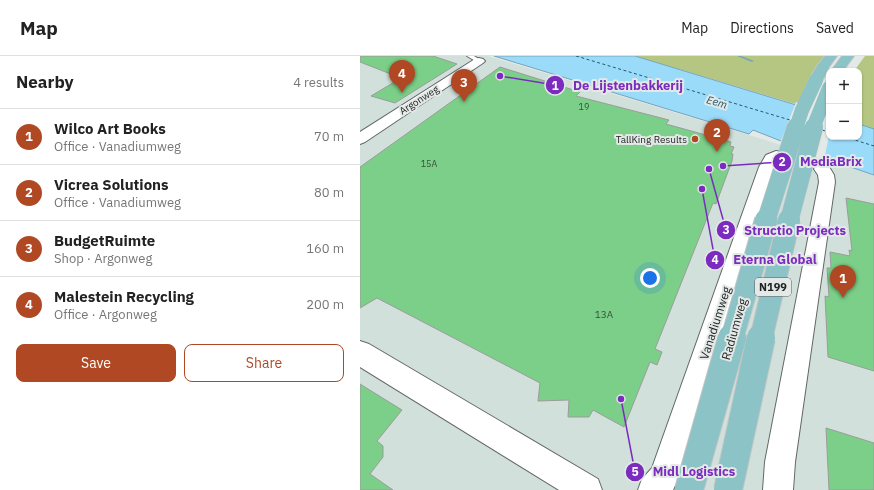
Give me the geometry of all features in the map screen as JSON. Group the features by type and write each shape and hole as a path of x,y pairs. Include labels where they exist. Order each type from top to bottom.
{"main road":[{"name":"N199","path":"728,490 782,248 818,115 823,84 823,66 831,56"},
{"path":"839,68 848,56"},
{"name":"Radiumweg","path":"689,490 769,210 802,110 823,84"}],"street":[{"name":"Argonweg","path":"360,139 474,59"},
{"name":"Vanadiumweg","path":"653,490 664,477 767,167 772,158 776,156"},
{"path":"778,490 780,462 827,182 826,175 822,169"},
{"path":"360,353 587,490"}],"shaded area":[{"path":"360,56 488,56 762,139 874,175 874,490 360,490"}],"green space":[{"path":"635,56 825,56 809,79 803,91 799,105"},
{"path":"865,56 874,56 874,129 862,125 862,68 856,68"}],"water":[{"name":"Eem","path":"494,56 635,56 826,114 826,140 862,140 862,125 874,129 874,175 824,158 753,130 749,134"}],"pier":[{"path":"796,102 826,111 826,140 828,140 824,160 780,143"}],"building":[{"path":"360,56 433,56 457,64 395,103 371,96 401,78 360,62"},
{"path":"500,67 580,92 576,96 669,120 666,124 731,142 730,146 734,147 731,154 733,154 732,161 716,204 713,203 655,349 662,352 657,365 650,362 624,427 593,410 589,417 568,417 569,400 538,401 540,383 377,298 360,308 360,167"},
{"path":"846,198 874,204 874,371 828,357 825,296 829,297 827,268 831,268 830,252 850,256 849,250 852,251"},
{"path":"360,384 402,410 377,441 383,446 383,457 370,474 393,490 360,490"},
{"path":"826,428 874,443 874,490 829,490"}],"waterway":[{"path":"738,56 753,61"}],"ferry route":[{"path":"576,56 790,120"},
{"path":"822,130 826,131"},
{"path":"855,140 874,146"}],"place":[{"name":"De Lijstenbakkerij","path":"500,76"},
{"name":"Malestein Recycling","path":"402,93"},
{"name":"BudgetRuimte","path":"464,102"},
{"name":"TallKing Results","path":"695,139"},
{"name":"Vicrea Solutions","path":"717,152"},
{"name":"MediaBrix","path":"723,166"},
{"name":"Structio Projects","path":"709,169"},
{"name":"Eterna Global","path":"702,189"},
{"name":"Wilco Art Books","path":"843,298"},
{"name":"Midl Logistics","path":"621,399"}]}
